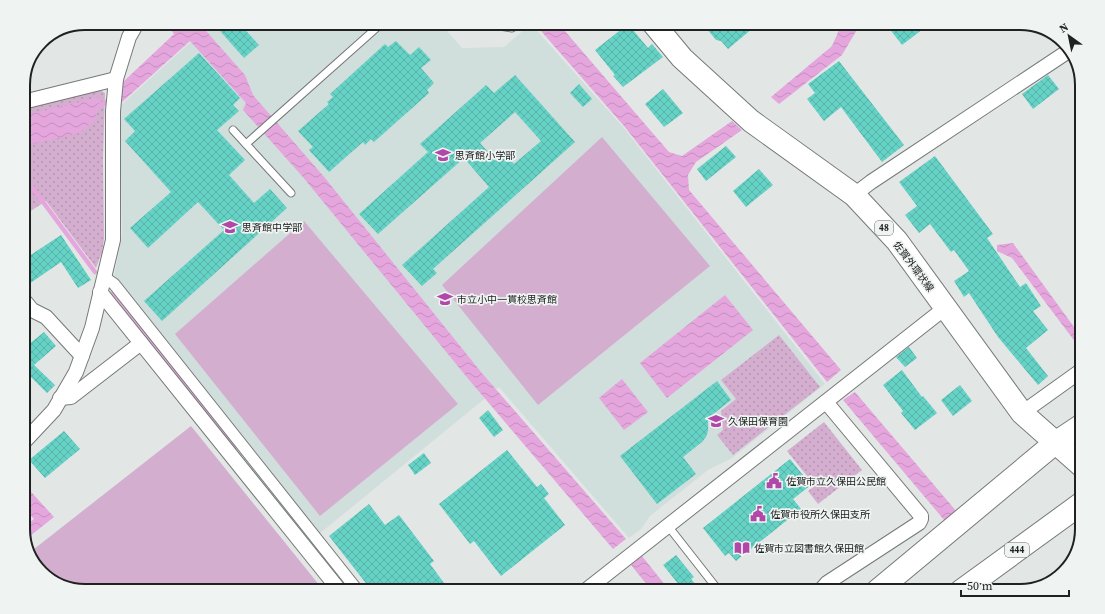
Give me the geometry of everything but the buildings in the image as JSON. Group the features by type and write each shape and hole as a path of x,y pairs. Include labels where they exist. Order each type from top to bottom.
{"main road":[{"name":"佐賀外環状線","path":"659,30 682,58 751,120 854,195 896,242 1022,413 1075,460"},
{"path":"884,584 1055,443 1075,430"},
{"name":"444","path":"971,584 1075,508"}],"street":[{"path":"30,436 54,410 76,372 92,328 113,240 113,111 115,82 129,37 133,30"},
{"path":"854,195 871,182 1061,56"},
{"path":"30,100 115,82"},
{"path":"104,276 114,284 352,584"},
{"path":"100,292 334,584"},
{"path":"30,308 46,317 82,356"},
{"path":"594,584 945,308"},
{"path":"60,398 71,397 141,344"},
{"path":"1022,413 1075,375"},
{"path":"826,402 921,519 919,523 826,584"}],"lane":[{"path":"246,144 374,30"},
{"path":"233,130 291,193"},
{"path":"668,526 713,584"}],"shaded area":[{"name":"市立小中一貫校思斉館","path":"197,30 446,30 462,48 504,47 524,30 536,30 623,127 825,384 732,458 708,470 650,516 641,529 629,538 499,387 319,534 114,277 122,235 120,106 194,39"},
{"path":"100,90 105,93 103,159 104,239 102,252 96,268 46,201 30,211 30,107"},
{"path":"602,137 710,266 538,405 442,285"},
{"path":"304,221 458,404 320,516 175,334"},
{"path":"779,335 820,387 733,455 717,435 723,430 721,411 736,399 721,380"},
{"path":"824,422 862,470 818,504 808,491 815,486 787,451"},
{"path":"191,426 318,584 78,584 55,575 39,559 34,549"}],"water":[{"path":"171,30 205,30 245,75 253,95 325,178 481,372 626,539 613,549 470,381 302,176 243,110 246,103 190,41 121,103 123,82 174,34"},
{"path":"540,30 564,30 669,152 682,156 732,121 742,130 696,162 688,175 689,190 841,370 827,382 624,126"},
{"path":"839,30 857,30 842,55 779,104 771,97 832,46"},
{"path":"100,97 95,120 79,133 32,144 30,138 30,114"},
{"path":"1013,243 1075,328 1075,342 1012,258 997,251 997,245"},
{"path":"725,295 753,330 667,398 640,363"},
{"path":"622,379 648,412 624,430 599,398"},
{"path":"855,392 957,512 945,521 843,400"},
{"path":"30,491 54,517 31,536 30,522 34,519 30,515"},
{"path":"642,556 664,584 646,584 631,565"}],"waterway":[{"path":"98,107 122,92"},
{"path":"30,184 95,272"},
{"path":"111,294 236,446"}],"place":[{"name":"思斉館小学部","path":"443,155"},
{"name":"思斉館中学部","path":"230,227"},
{"name":"市立小中一貫校思斉館","path":"445,299"},
{"name":"久保田保育園","path":"716,421"},
{"name":"佐賀市立久保田公民館","path":"774,481"},
{"name":"佐賀市役所久保田支所","path":"758,514"},
{"name":"佐賀市立図書館久保田館","path":"742,548"}]}
